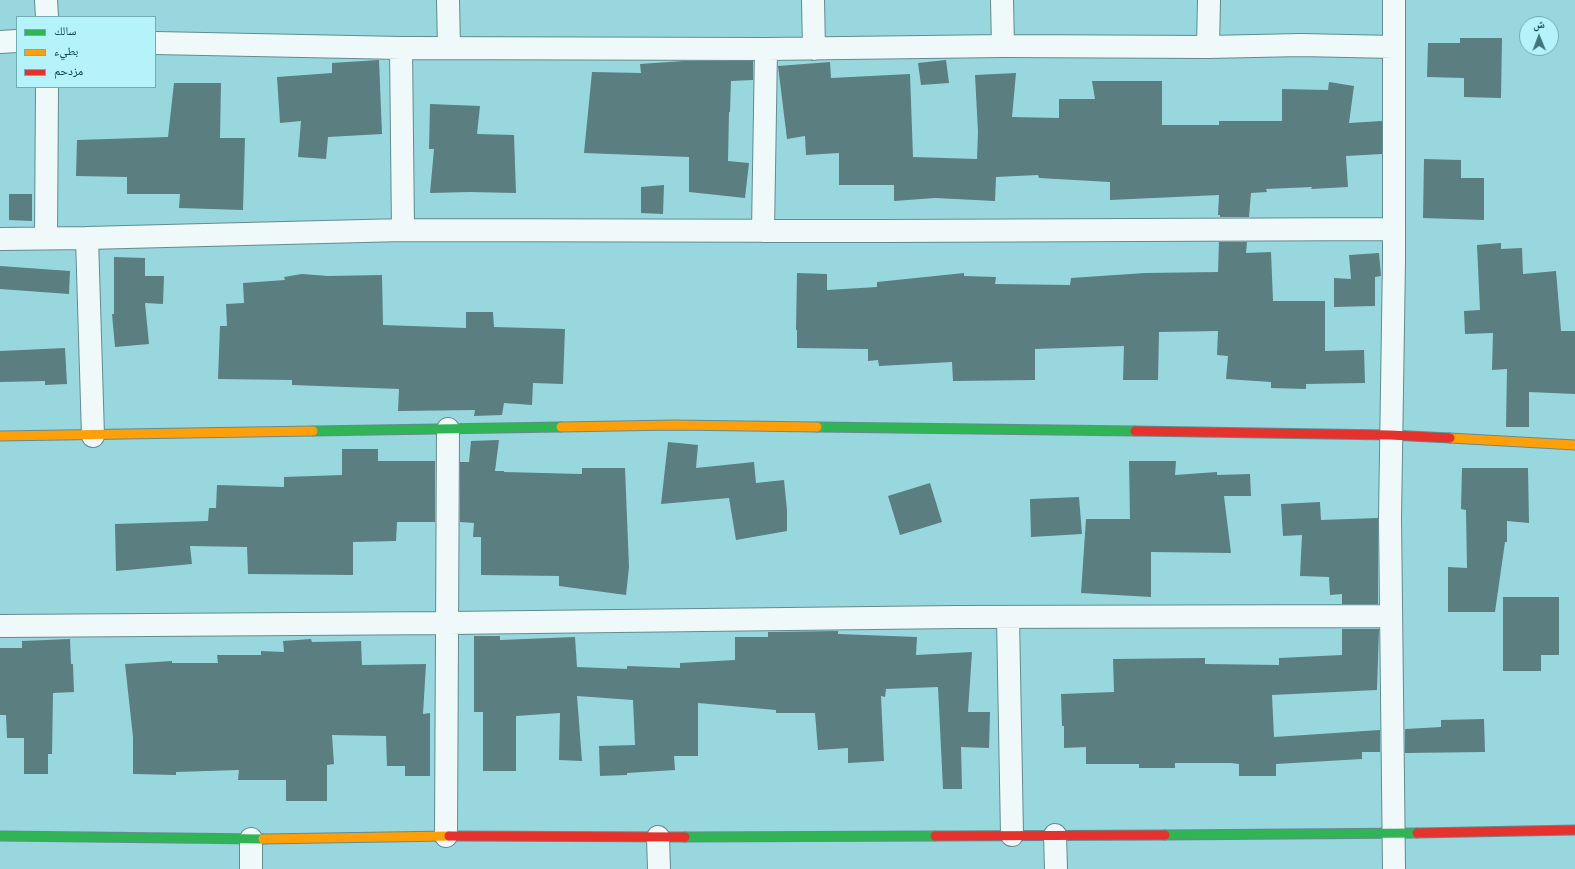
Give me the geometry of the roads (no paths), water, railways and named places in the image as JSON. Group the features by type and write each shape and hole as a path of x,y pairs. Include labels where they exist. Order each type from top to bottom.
{"street":[{"path":"46,0 47,16"},
{"path":"448,0 449,48"},
{"path":"813,0 814,49"},
{"path":"1002,0 1003,46"},
{"path":"1208,47 1209,0"},
{"path":"1394,0 1390,435 1390,616 1394,869"},
{"path":"0,42 16,41"},
{"path":"156,43 401,48 814,49 1003,46 1208,47 1301,45 1394,47"},
{"path":"401,48 403,230"},
{"path":"763,231 766,49"},
{"path":"46,238 47,88"},
{"path":"0,239 403,230 763,231 1393,229"},
{"path":"87,238 93,436"},
{"path":"0,436 93,436 592,425 674,425 1390,435 1575,445"},
{"path":"446,836 448,429"},
{"path":"0,626 448,624 1008,617 1390,616"},
{"path":"1008,617 1012,835"},
{"path":"0,836 250,839 446,836 658,837 1394,834 1575,830"},
{"path":"1055,835 1056,869"},
{"path":"658,837 658,869"},
{"path":"250,839 251,869"}]}
